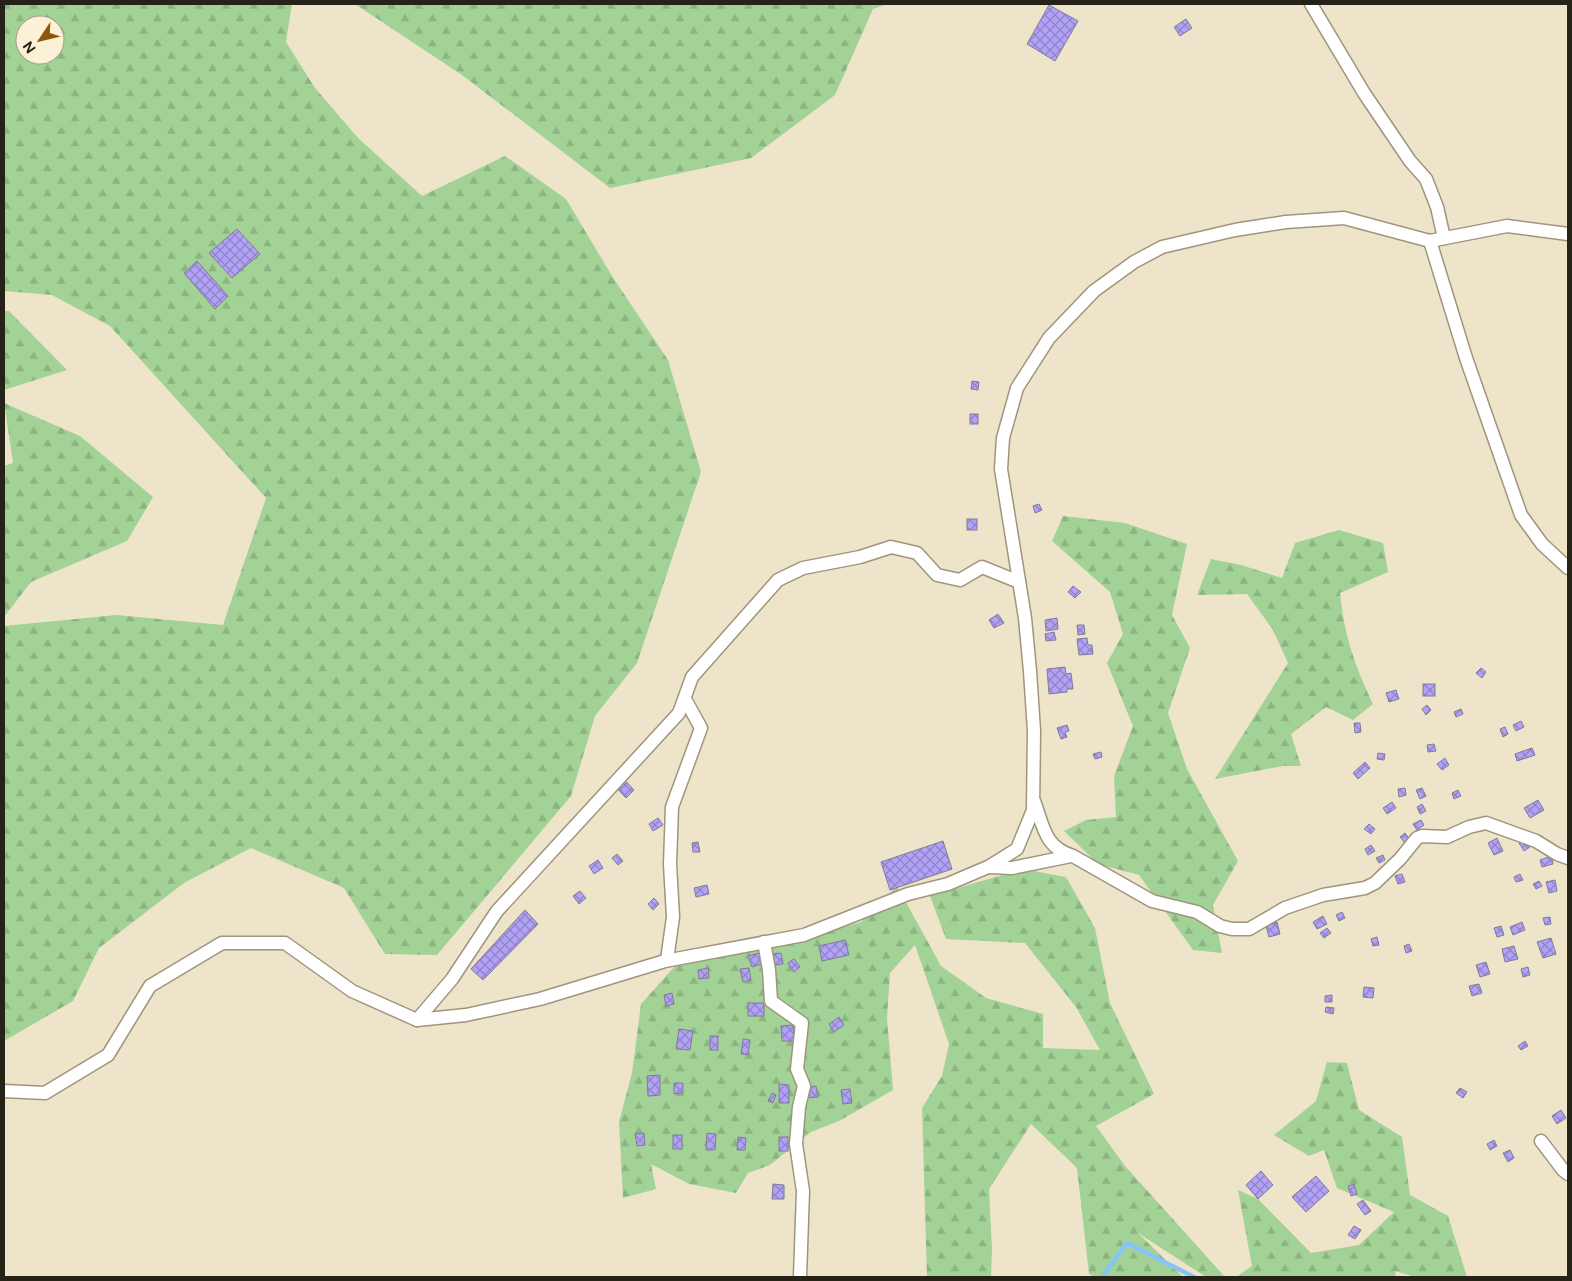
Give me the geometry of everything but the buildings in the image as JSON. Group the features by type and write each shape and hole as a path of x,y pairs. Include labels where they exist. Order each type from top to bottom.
{"street":[{"path":"1312,4 1364,93 1410,161 1426,178 1437,206 1444,238"},
{"path":"4,1091 45,1093 108,1055 150,986 222,943 285,944 352,991 417,1020 466,1015 540,999 667,960 804,935 908,894 948,884 988,867 1017,849 1033,810 1034,731 1025,618 1001,469 1003,438 1017,388 1049,338 1094,291 1134,262 1162,247 1211,235 1286,222 1344,218 1430,241 1507,226 1568,234"},
{"path":"1430,241 1466,358 1521,515 1542,544 1568,568"},
{"path":"417,1020 452,979 498,911 679,713 692,678 778,580 803,568 860,557 891,547 917,553 937,575 960,580 982,567 1019,582"},
{"path":"667,960 673,916 670,864 672,807 701,728 685,700"},
{"path":"1033,798 1046,836 1059,852 1073,856 1152,901 1197,912 1220,926 1232,929 1249,929 1286,908 1323,895 1365,888 1375,883 1400,859 1416,838 1422,836 1447,837 1469,827 1486,824 1536,841 1557,854 1568,858"},
{"path":"988,867 1012,868 1073,856"},
{"path":"764,942 769,970 771,1001 802,1023 797,1069 804,1086 799,1107 796,1144 803,1191 800,1277"},
{"path":"1541,1141 1568,1174"}],"green space":[{"path":"4,4 292,4 286,42 315,88 358,138 422,196 505,156 566,199 612,276 668,360 701,472 637,663 595,716 571,796 437,955 385,954 344,888 251,848 184,883 99,948 73,1001 4,1041 4,626 116,615 223,625 266,498 110,326 52,295 4,291"},
{"path":"355,4 888,4 873,9 835,95 751,158 610,188 462,75"},
{"path":"4,311 9,311 67,370 4,390"},
{"path":"4,403 80,436 153,497 127,541 31,582 4,617 4,466 13,463"},
{"path":"1063,516 1125,523 1187,544 1172,615 1190,648 1168,713 1187,769 1238,861 1213,905 1222,953 1193,950 1139,875 1098,864 1064,831 1086,820 1116,817 1114,776 1133,726 1107,663 1123,634 1110,592 1052,541"},
{"path":"1339,530 1383,543 1388,572 1340,593 1344,623 1351,650 1373,704 1353,720 1326,707 1291,734 1301,766 1283,766 1215,779 1288,663 1273,630 1247,594 1197,595 1211,559 1241,565 1282,578 1295,543"},
{"path":"1023,869 1066,877 1095,928 1110,1003 1154,1094 1096,1126 1125,1166 1225,1277 1206,1277 1138,1233 1183,1277 1095,1277 1089,1274 1077,1168 1031,1124 989,1189 992,1250 991,1277 927,1277 922,1108 942,1076 949,1044 915,945 890,973 887,1018 893,1090 839,1121 811,1132 770,1165 748,1173 736,1193 689,1184 651,1164 656,1189 623,1198 619,1122 632,1073 641,1004 675,966 799,940 861,922 897,886 941,966 986,998 1043,1014 1043,1048 1100,1050 1076,1007 1025,943 946,939 930,896"},
{"path":"1327,1062 1347,1063 1359,1110 1402,1137 1410,1195 1448,1216 1467,1277 1415,1277 1395,1271 1396,1277 1236,1277 1252,1266 1238,1190 1258,1199 1311,1253 1359,1245 1394,1212 1337,1188 1324,1150 1309,1156 1274,1135 1316,1101"}],"waterway":[{"path":"1102,1277 1127,1243 1194,1277"}]}
